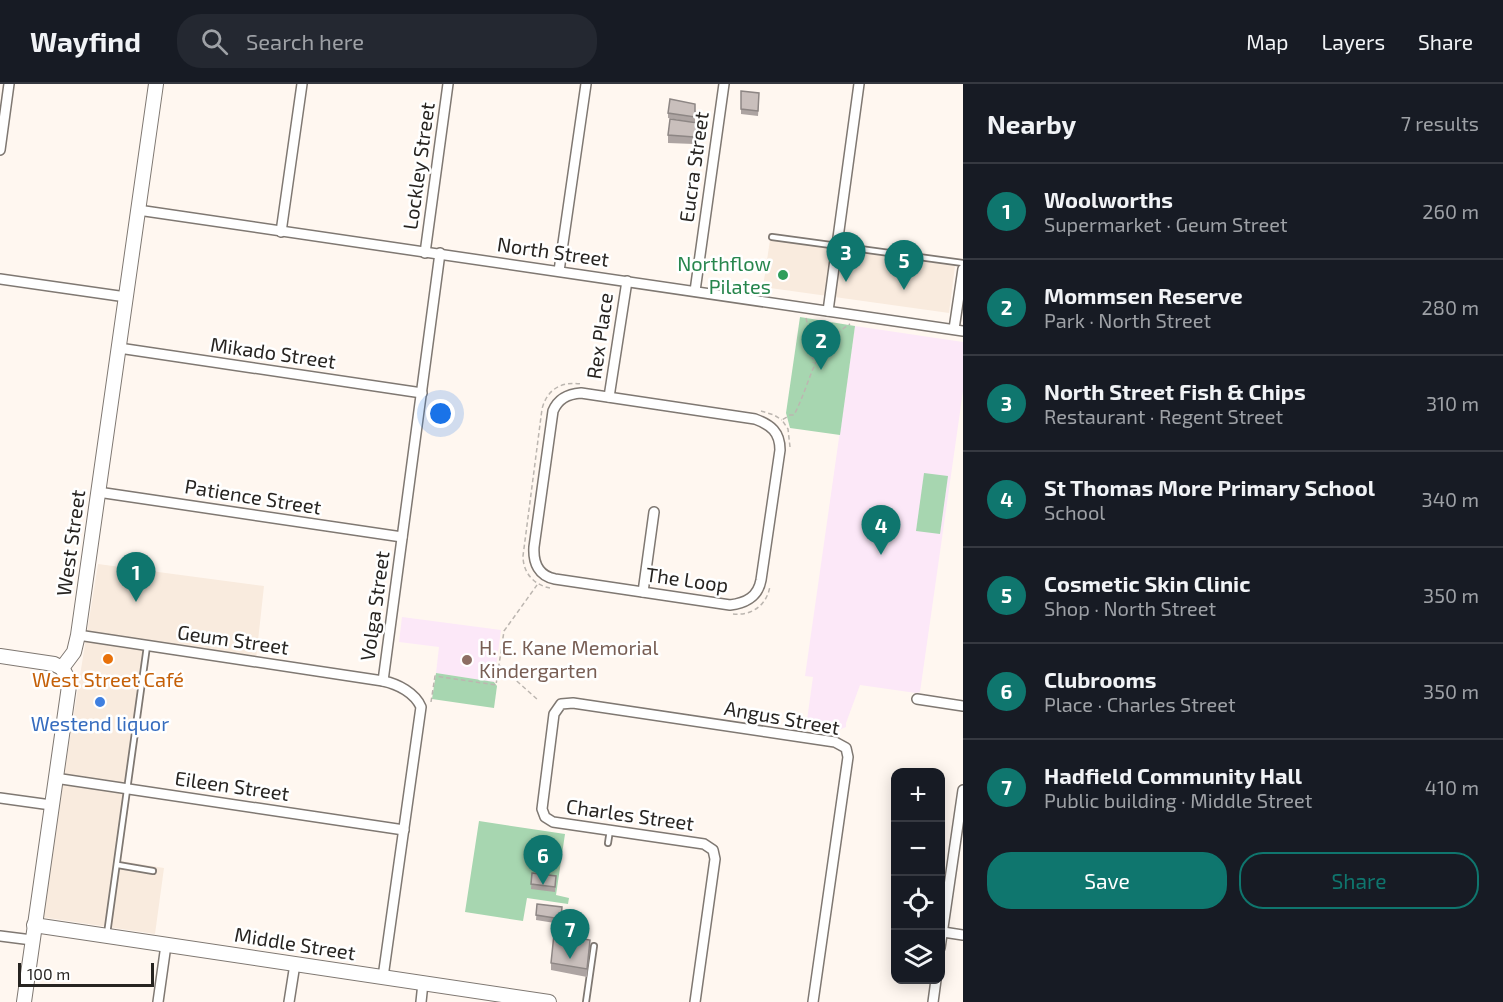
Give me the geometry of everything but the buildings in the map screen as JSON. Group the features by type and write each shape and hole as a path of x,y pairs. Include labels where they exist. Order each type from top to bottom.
{"street":[{"path":"0,150 9,84"},
{"name":"West Street","path":"62,668 74,652 78,635 156,84"},
{"path":"281,232 302,84"},
{"name":"Lockley Street","path":"425,254 448,84"},
{"path":"559,271 586,84"},
{"name":"Eucra Street","path":"695,291 724,84"},
{"path":"828,311 859,84"},
{"name":"North Street","path":"138,210 425,254 440,254 959,330"},
{"name":"Volga Street","path":"383,977 421,707 416,698 398,685 383,681 440,254"},
{"path":"959,330 963,269"},
{"path":"0,279 126,297"},
{"name":"Rex Place","path":"609,397 627,281"},
{"name":"Mikado Street","path":"119,348 422,393"},
{"name":"The Loop","path":"572,394 609,397 755,419 772,427 780,442 761,580 759,589 749,600 730,604 549,578 541,573 534,555 551,419 556,404 572,394"},
{"name":"Patience Street","path":"98,492 402,537"},
{"path":"643,592 654,512"},
{"name":"Geum Street","path":"78,635 383,681"},
{"path":"0,656 54,664 62,668 69,686 24,1002"},
{"path":"917,699 963,706"},
{"name":"Charles Street","path":"565,703 558,706 554,714 542,802 543,813 549,820 704,844 713,850 715,859 695,1002"},
{"name":"Angus Street","path":"565,703 835,742 846,748 848,757 813,1002"},
{"name":"Eileen Street","path":"55,778 404,830"},
{"path":"943,930 963,790"},
{"path":"0,798 51,805"},
{"name":"Middle Street","path":"34,925 549,1002"},
{"path":"945,932 963,935"},
{"path":"0,936 32,940"},
{"path":"158,1002 166,945"},
{"path":"289,1002 295,964"},
{"path":"421,1002 423,983"},
{"path":"933,1002 935,984"}],"lane":[{"path":"772,237 963,263"},
{"path":"107,936 147,646"},
{"path":"608,843 610,830"},
{"path":"117,865 153,871"},
{"path":"586,1002 594,946"}],"path":[{"path":"801,316 805,317 811,335 813,364"},
{"path":"782,420 794,415 805,394 813,364 829,340 850,323"},
{"path":"558,589 537,584 528,574 522,556 542,409 547,398 560,385 573,383 589,385"},
{"path":"760,410 769,412 782,420 789,436 789,453"},
{"path":"726,614 741,615 757,609 766,599 771,580"},
{"path":"431,702 435,676 496,685 504,631 537,584"},
{"path":"499,666 538,700"}],"shaded area":[{"path":"770,240 955,266 949,313 763,287"},
{"path":"855,326 963,342 963,391 920,692 860,685 846,727 836,731 806,727 813,677 805,676"},
{"path":"98,564 264,586 256,659 150,647 121,861 164,868 155,934 41,917"},
{"name":"H. E. Kane Memorial Kindergarten","path":"402,617 501,630 494,682 436,673 439,647 399,642"}],"green space":[{"path":"800,317 855,326 840,435 790,428 786,413"},
{"path":"924,473 948,476 940,534 916,531"},
{"path":"436,673 494,682 497,686 494,708 432,699"},
{"path":"479,821 565,834 556,895 569,898 568,904 527,898 523,921 465,912"}],"place":[{"name":"Northflow Pilates","path":"783,275"},
{"name":"North Street Fish & Chips","path":"846,282"},
{"name":"Cosmetic Skin Clinic","path":"904,290"},
{"name":"Mommsen Reserve","path":"821,370"},
{"name":"St Thomas More Primary School","path":"881,555"},
{"name":"Woolworths","path":"136,602"},
{"name":"West Street Café","path":"108,659"},
{"name":"H. E. Kane Memorial Kindergarten","path":"467,660"},
{"name":"Westend liquor","path":"100,702"},
{"name":"Clubrooms","path":"543,885"},
{"name":"Hadfield Community Hall","path":"570,959"}]}
